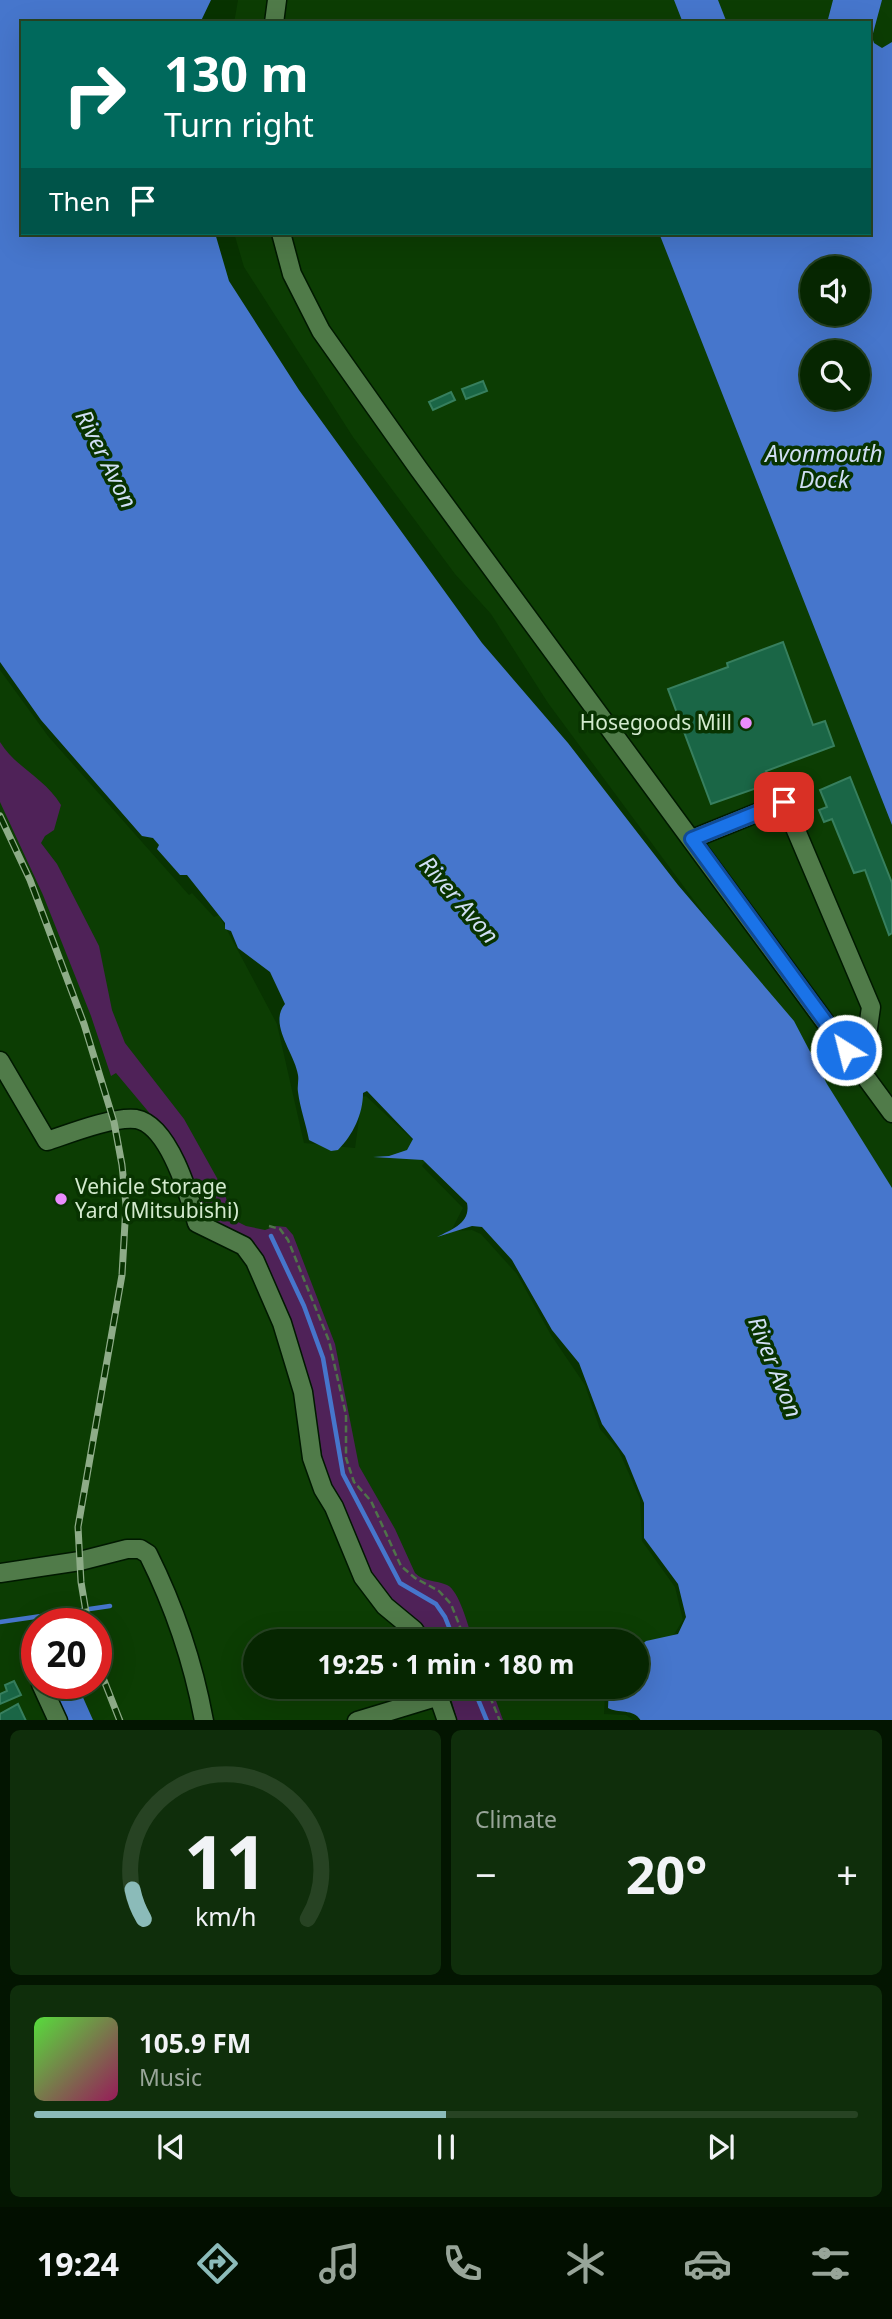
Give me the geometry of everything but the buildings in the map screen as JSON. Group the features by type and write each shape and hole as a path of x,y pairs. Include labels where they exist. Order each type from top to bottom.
{"lane":[{"path":"274,21 277,0"},
{"path":"282,235 292,274 321,331 418,468 892,1113"},
{"path":"692,839 784,802 871,1007 862,1071"},
{"path":"0,1061 47,1141 88,1127 122,1120 141,1121 150,1128 179,1165 197,1223 235,1240 250,1252 282,1323 303,1392 312,1458 323,1489 334,1507 363,1577 385,1606 413,1629"},
{"path":"0,1573 79,1562 127,1549 141,1549 148,1554 178,1619 192,1662 204,1720"},
{"path":"48,1699 58,1720"},
{"path":"357,1720 417,1699"},
{"path":"442,1699 447,1720"}],"path":[{"path":"269,1226 280,1229 288,1240 305,1285 323,1321 346,1415 346,1458 354,1482 371,1501 401,1566 415,1578 439,1591 451,1604 462,1629"},
{"path":"491,1699 500,1720"}],"shaded area":[{"path":"238,0 892,0 892,1211 798,1041 548,703 491,614 455,574 353,437 244,267 235,235 871,235 871,21 234,21"},
{"path":"0,670 48,736 189,895 192,893 214,917 219,915 277,1024 304,1143 355,1148 362,1097 366,1096 430,1156 422,1166 463,1208 451,1231 472,1230 481,1234 517,1274 551,1335 585,1385 600,1429 619,1451 640,1499 642,1541 675,1587 683,1620 673,1636 649,1645 649,1629 243,1629 243,1699 605,1699 604,1714 626,1715 633,1720 0,1720"},
{"path":"0,742 14,759 47,787 61,805 54,830 45,836 41,843 57,864 99,946 112,1010 125,1043 184,1119 222,1187 234,1220 265,1230 276,1226 286,1227 293,1235 335,1344 359,1466 395,1529 415,1573 451,1588 456,1594 469,1629 426,1629 396,1607 370,1574 326,1478 312,1396 263,1262 204,1223 190,1171 157,1122 116,1073 111,1076 91,1016 43,895 0,802"},
{"path":"451,1699 495,1699 503,1720 457,1720"}],"water":[{"name":"River Avon","path":"0,0 211,0 201,21 21,21 21,235 216,235 229,281 299,390 482,643 568,743 678,885 794,1021 827,1084 892,1188 892,1720 640,1720 634,1714 608,1708 608,1699 649,1699 649,1640 678,1634 686,1617 678,1584 644,1538 644,1503 625,1456 602,1424 579,1363 552,1330 512,1260 482,1227 472,1226 437,1237 463,1220 467,1203 423,1160 373,1157 389,1156 407,1150 413,1139 367,1091 363,1093 356,1124 338,1150 331,1151 309,1140 299,1098 296,1067 279,1021 285,1004 270,972 238,948 231,931 225,929 225,923 187,875 180,875 157,849 159,845 153,838 142,836 41,720 0,662"},
{"path":"674,0 718,0 726,21 682,21"},
{"name":"Avonmouth Dock","path":"833,0 882,0 872,37 874,43 882,48 892,42 892,825 660,235 871,235 871,21 828,21"},
{"path":"57,1699 84,1699 93,1720 66,1720"}],"waterway":[{"path":"271,1236 304,1306 323,1358 343,1474 400,1583 436,1604 450,1629"},
{"path":"0,1622 110,1606"},
{"path":"478,1699 487,1720"}],"railway":[{"path":"0,816 30,880 84,1024 114,1122 122,1165 126,1205 122,1275 78,1527 85,1608"},
{"path":"111,1699 120,1720"}],"place":[{"name":"Hosegoods Mill","path":"746,723"},
{"name":"Vehicle Storage Yard (Mitsubishi)","path":"61,1199"}],"route":[{"path":"784,802 692,839 846,1050"}]}
